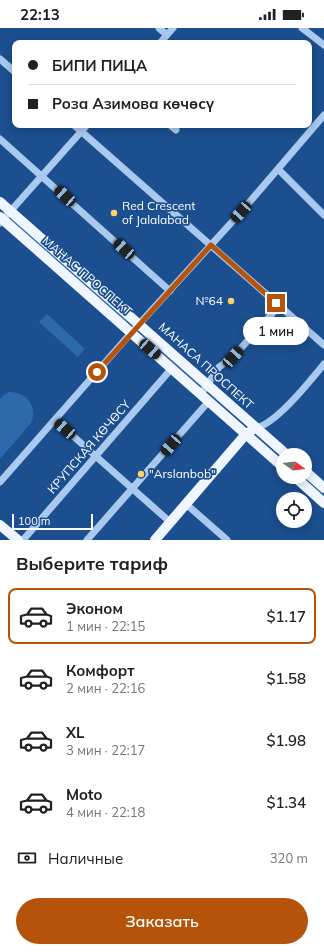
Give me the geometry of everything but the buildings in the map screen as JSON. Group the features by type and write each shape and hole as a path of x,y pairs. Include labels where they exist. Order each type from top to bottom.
{"main road":[{"name":"МАНАСА ПРОСПЕКТ","path":"0,202 279,448"},
{"name":"МАНАС ПРОСПЕКТ","path":"1,220 172,368 276,461"},
{"path":"155,540 246,434 256,428"},
{"path":"312,477 324,488"},
{"path":"304,484 323,499"},
{"path":"0,525 18,540"}],"street":[{"path":"158,28 167,35"},
{"path":"163,40 173,28"},
{"path":"302,28 324,45"},
{"path":"0,59 12,69"},
{"path":"0,482 323,117"},
{"path":"78,128 324,346"},
{"path":"1,220 84,128"},
{"path":"0,139 170,290"},
{"path":"278,169 324,215"},
{"path":"87,540 133,489 205,398 207,384 218,367 233,357 279,306"},
{"path":"256,428 265,425 294,399 324,364"},
{"name":"КРУПСКАЯ КӨЧӨСҮ","path":"23,540 172,368"},
{"path":"55,420 170,522"},
{"path":"186,504 227,540"}],"shaded area":[{"path":"11,218 129,319 126,323 10,220"},
{"path":"47,314 85,349 78,357 39,322"},
{"path":"145,334 202,386 201,387 144,337"},
{"path":"9,392 26,398 32,406 33,417 31,423 0,459 0,399"}],"place":[{"name":"Red Crescent of Jalalabad","path":"114,213"},
{"name":"№64","path":"231,301"},
{"name":"\"Arslanbob\"","path":"141,474"}],"route":[{"path":"97,372 211,245 276,303"}]}
